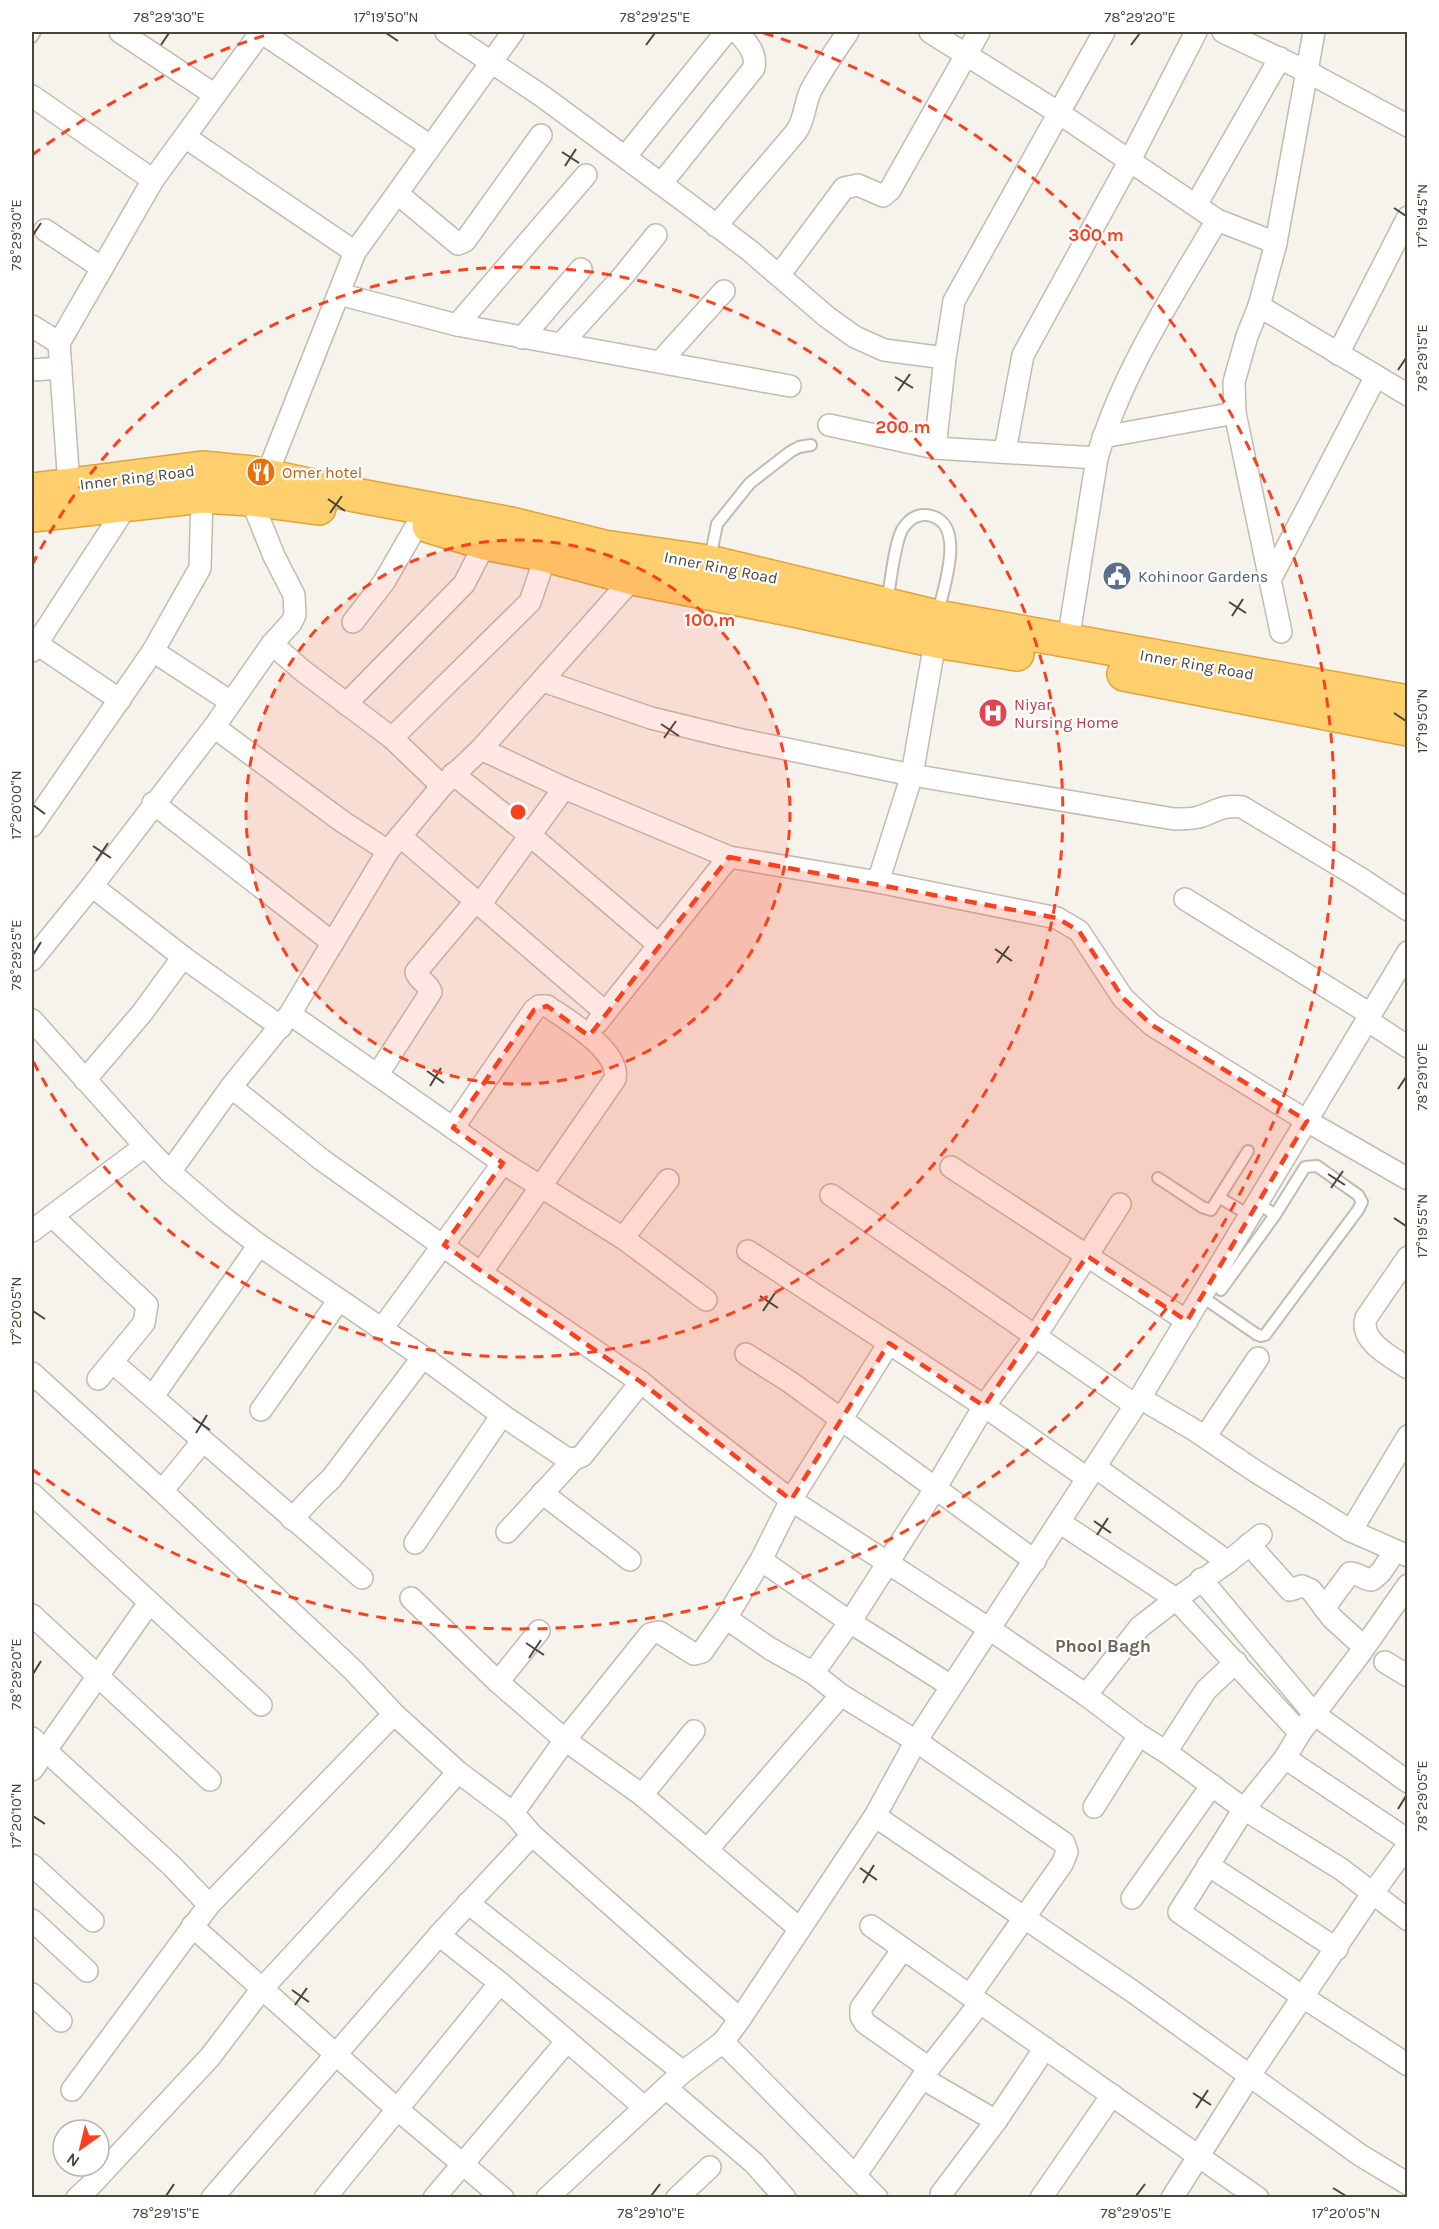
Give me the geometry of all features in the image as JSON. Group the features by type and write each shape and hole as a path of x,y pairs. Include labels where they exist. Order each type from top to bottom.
{"highway":[{"name":"Inner Ring Road","path":"32,490 202,468 253,473 258,488"},
{"name":"Inner Ring Road","path":"258,488 418,523 484,543 546,555 633,578 794,610 937,629 1068,641 1407,702"},
{"name":"Inner Ring Road","path":"32,514 127,505 258,488 510,524 604,547 709,562 886,605 937,629 1044,658 1407,729"}],"street":[{"path":"120,32 215,95"},
{"path":"69,486 59,343 153,180 261,32 430,146"},
{"path":"446,32 542,96 625,157 780,274 855,338 868,345 903,354 945,358"},
{"path":"32,960 214,727 295,615 294,595 274,556 258,488 355,252 513,32"},
{"path":"625,157 726,32"},
{"path":"661,184 754,68 753,51 738,32"},
{"path":"716,226 801,124 806,100 812,87 848,32"},
{"path":"930,32 966,53 1217,220 1276,243"},
{"path":"780,274 844,188 858,185 883,196 890,190 979,32"},
{"path":"935,448 954,301 1104,32"},
{"path":"1005,451 1023,355 1129,162 1196,32"},
{"path":"1223,32 1308,72 1407,126"},
{"path":"1281,632 1235,413 1234,382 1244,345 1259,306 1276,243 1314,32"},
{"path":"1196,205 1280,58"},
{"path":"32,96 153,180"},
{"path":"398,194 458,244 465,241 541,135"},
{"path":"185,137 355,252"},
{"path":"457,325 586,175"},
{"path":"1338,354 1407,217"},
{"path":"1068,641 1097,458 1103,437 1139,353 1217,220"},
{"path":"45,230 102,268"},
{"path":"562,344 656,235"},
{"path":"522,338 581,269"},
{"path":"660,362 724,291"},
{"path":"339,294 457,325 790,386"},
{"path":"1259,306 1407,395"},
{"path":"32,326 59,343"},
{"path":"32,370 61,368"},
{"path":"1271,578 1376,376"},
{"path":"1103,437 1235,413"},
{"path":"830,425 935,448 1097,458"},
{"path":"32,826 153,651 200,568 202,496"},
{"path":"120,700 34,648 127,505"},
{"path":"353,622 384,582 418,523"},
{"path":"346,704 464,584 484,543"},
{"path":"392,738 530,602 546,555"},
{"path":"170,1172 231,1087 285,1020 394,843 448,780 481,749 543,681 633,578"},
{"path":"878,882 912,775 937,629"},
{"path":"272,644 303,671 448,780 531,836 659,945"},
{"path":"153,651 231,702"},
{"path":"543,681 651,718 733,738 912,775 1174,819 1198,818 1218,808 1242,807 1360,878 1407,910"},
{"path":"214,727 343,822 394,843 477,904 605,1012"},
{"path":"481,749 564,788 729,856 878,882 1057,918 1079,931 1123,998 1152,1025 1307,1121 1407,1179"},
{"path":"378,1074 431,992 429,986 417,976 416,972 477,904 531,836 564,788"},
{"path":"153,803 333,943"},
{"path":"589,1036 605,1012 729,856"},
{"path":"92,886 183,957 378,1074 503,1163 623,1238 706,1300"},
{"path":"1185,899 1369,1017 1407,1047"},
{"path":"547,2198 683,2072 723,2042 740,2019 875,1816 916,1741 1138,1402 1187,1321 1214,1290 1234,1258 1307,1121 1407,951"},
{"path":"86,1080 142,1013 183,957"},
{"path":"453,1128 539,1006 547,1006 589,1036 614,1061 617,1071 615,1079 481,1273"},
{"path":"32,1020 170,1172 260,1245 423,1357 502,1415 566,1458 574,1460"},
{"path":"231,1087 322,1160 481,1273 641,1382 791,1500 988,1628 1086,1695 1244,1809 1341,1869 1407,1920"},
{"path":"98,1378 144,1323 147,1305 38,1222 145,1146"},
{"path":"381,1330 503,1163"},
{"path":"951,1167 1187,1321"},
{"path":"623,1238 668,1180"},
{"path":"831,1195 1035,1337 1138,1402 1205,1437 1351,1531 1401,1553 1372,1580 1367,1580 1356,1573 1350,1573 1324,1608"},
{"path":"813,1673 850,1622 935,1489 984,1406 1035,1337 1120,1204"},
{"path":"153,1396 260,1245"},
{"path":"748,1251 1228,1562"},
{"path":"1407,1257 1366,1318 1363,1327 1377,1347 1407,1368"},
{"path":"261,1410 339,1300"},
{"path":"513,1813 565,1740 650,1634 658,1632 694,1654 702,1652 726,1618 761,1560 791,1500 889,1343"},
{"path":"746,1354 790,1382 1035,1561"},
{"path":"292,1520 332,1479 423,1357"},
{"path":"1205,1437 1258,1358"},
{"path":"112,1362 292,1520 362,1578"},
{"path":"32,1373 162,1491 352,1670 394,1714 458,1772 513,1813 532,1834 740,2019"},
{"path":"507,1532 574,1460 582,1456 641,1382"},
{"path":"415,1543 502,1415"},
{"path":"1351,1531 1407,1436"},
{"path":"162,1491 202,1442"},
{"path":"542,1493 630,1560"},
{"path":"32,1494 261,1705"},
{"path":"1059,1521 1176,1599 1300,1733"},
{"path":"1086,1695 1140,1627 1255,1540 1290,1590 1302,1586 1307,1587 1332,1618 1364,1647"},
{"path":"761,1560 850,1622 951,1686"},
{"path":"1201,1579 1314,1714 1407,1782"},
{"path":"1407,1585 1300,1733 1285,1758 1244,1809 1179,1912 1407,2065"},
{"path":"411,1598 498,1682 565,1740 642,1795 800,1929"},
{"path":"32,1770 39,1744 98,1675 149,1603"},
{"path":"32,1615 210,1780"},
{"path":"726,1618 769,1648 813,1673 841,1695 916,1741 1064,1843 1067,1852 1062,1864 1024,1917 975,1999 855,2176"},
{"path":"498,1682 539,1631"},
{"path":"1166,1752 1206,1690 1236,1662"},
{"path":"1385,1662 1407,1676"},
{"path":"707,1850 841,1695"},
{"path":"72,2090 209,1905 394,1714"},
{"path":"642,1795 694,1731"},
{"path":"1094,1807 1139,1735"},
{"path":"39,1744 172,1866 209,1905"},
{"path":"1285,1758 1407,1840"},
{"path":"77,2198 210,2056 261,1990 458,1772"},
{"path":"1132,1898 1212,1785"},
{"path":"875,1816 1024,1917 1360,2155 1407,2184"},
{"path":"212,2198 439,1935 532,1834"},
{"path":"1172,2198 1250,2075 1407,1845"},
{"path":"32,1865 93,1922"},
{"path":"1208,1865 1337,1949"},
{"path":"468,1903 683,2072"},
{"path":"32,1920 87,1971"},
{"path":"192,1926 397,2109 503,2198"},
{"path":"871,1926 1258,2198"},
{"path":"439,1935 500,1983 644,2107"},
{"path":"903,1949 861,2008 861,2016 865,2023 926,2073 996,2121"},
{"path":"324,2198 500,1983"},
{"path":"32,1994 62,2021"},
{"path":"434,2198 567,2041"},
{"path":"723,2042 877,2198"},
{"path":"941,2194 996,2121 1045,2048"},
{"path":"666,2088 754,2163 785,2198"},
{"path":"1041,2198 1112,2095"},
{"path":"677,2198 710,2167"}],"lane":[{"path":"32,37 35,32"},
{"path":"709,562 717,524 750,483 790,452 799,447 811,445"},
{"path":"886,605 902,529 912,518 926,515 939,521 950,534 951,553 937,629"},
{"path":"1158,1178 1202,1207 1211,1210 1248,1151"},
{"path":"1214,1290 1256,1334 1265,1335 1362,1202 1358,1195 1317,1166 1312,1165 1305,1167 1261,1211 1220,1198"}],"highlighted area":[{"path":"729,857 1057,918 1079,931 1123,998 1152,1025 1307,1121 1187,1321 1087,1256 984,1406 889,1343 791,1500 641,1382 444,1245 503,1163 453,1128 534,1010 547,1006 589,1036"}],"place":[{"name":"Omer hotel","path":"261,472"},
{"name":"Kohinoor Gardens","path":"1117,576"},
{"name":"Niyar Nursing Home","path":"993,713"}],"district":[{"name":"Phool Bagh","path":"1103,1646"}]}
